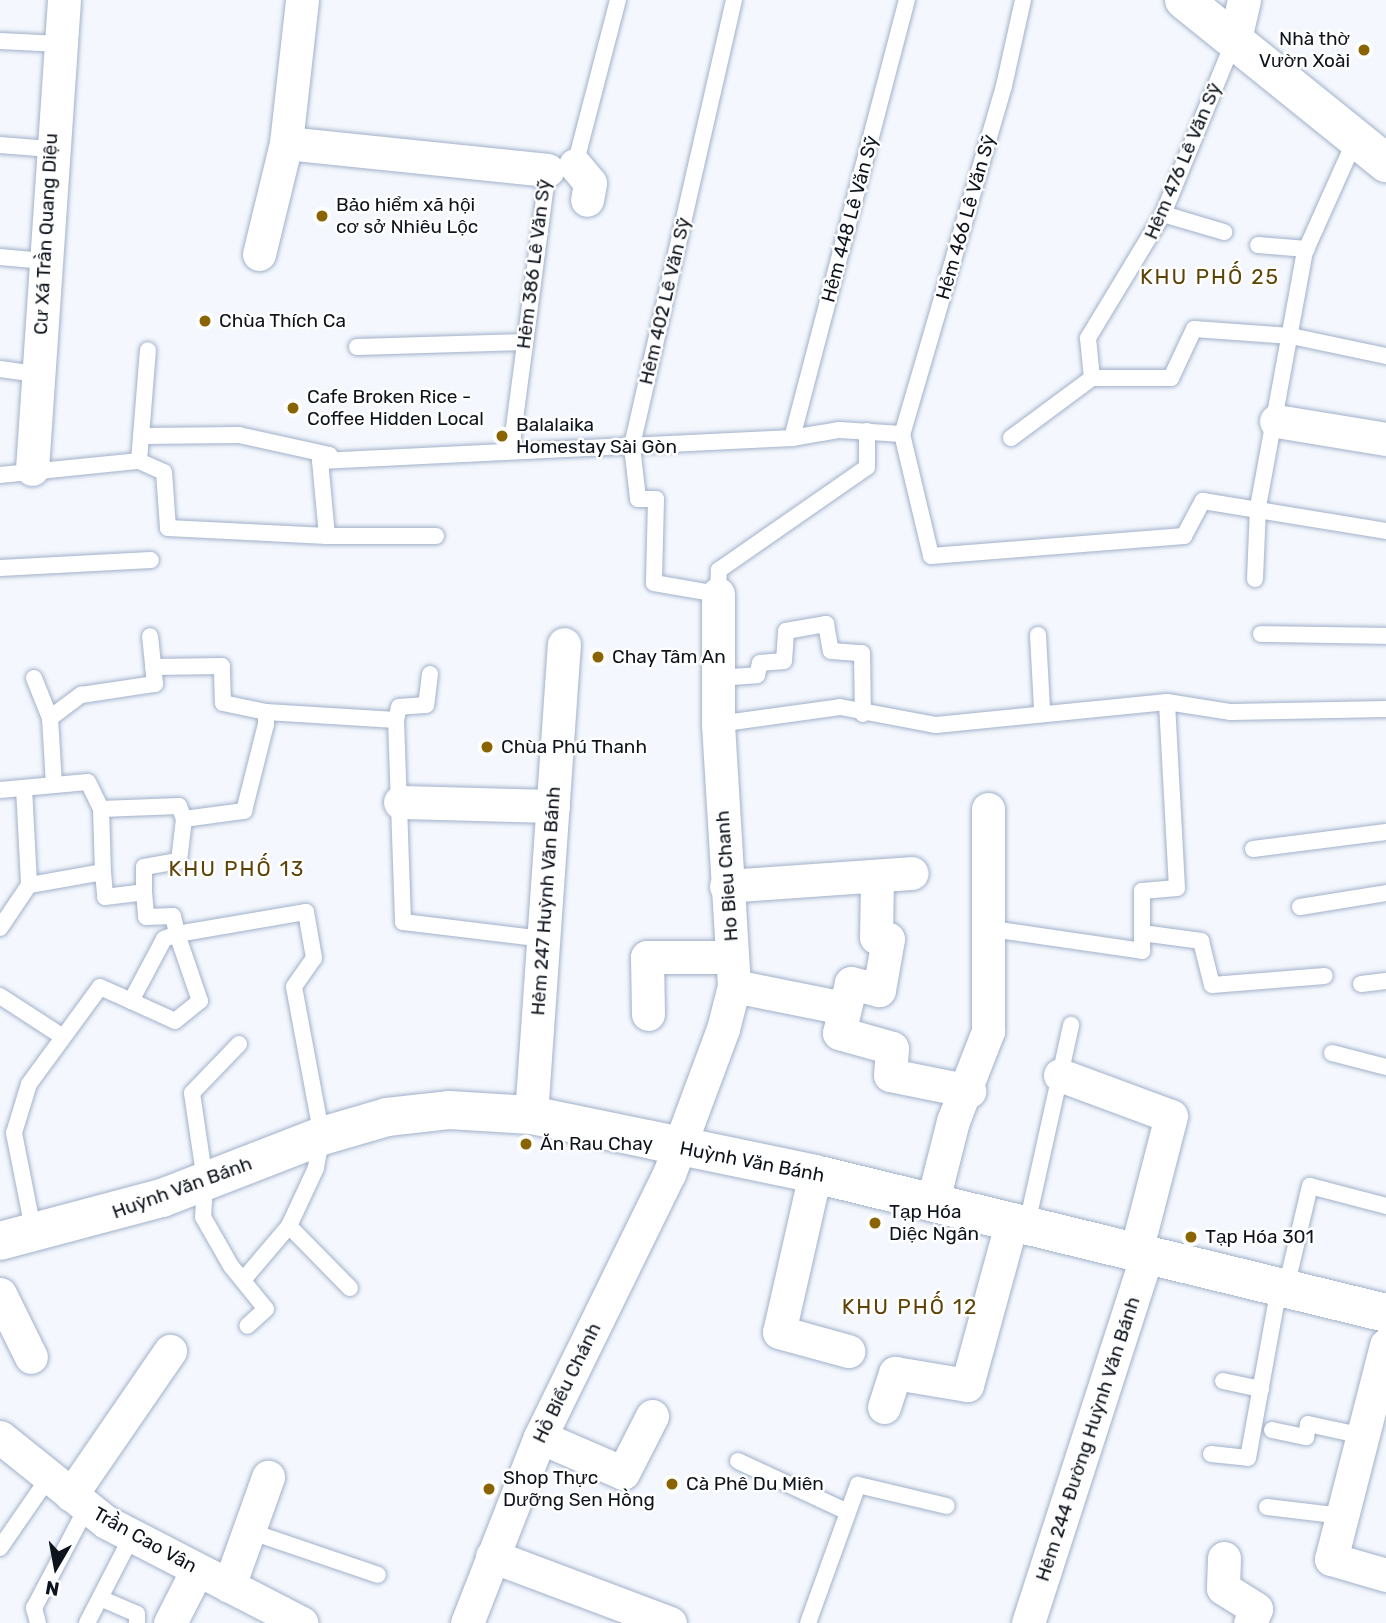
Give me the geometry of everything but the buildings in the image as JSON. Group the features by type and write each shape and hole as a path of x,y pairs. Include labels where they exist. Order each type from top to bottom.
{"street":[{"name":"Cư Xá Trần Quang Diệu","path":"16,472 37,374 50,149 64,0"},
{"path":"259,254 286,143 302,0"},
{"path":"1184,0 1357,136 1386,163"},
{"path":"1235,39 1244,0"},
{"name":"Hẻm 386 Lê Văn Sỹ","path":"286,143 561,168"},
{"path":"561,168 590,183 587,200"},
{"path":"1276,421 1386,439"},
{"name":"Ho Bieu Chanh","path":"676,1147 733,971 718,724 718,594"},
{"name":"Hẻm 247 Huỳnh Văn Bánh","path":"531,1115 564,644"},
{"path":"400,802 553,806"},
{"path":"933,1200 953,1121 969,1091 988,1031 992,929 988,809"},
{"path":"726,886 912,873"},
{"path":"877,876 876,937 888,939 879,990 851,983 839,1032 892,1048 890,1075 969,1091"},
{"path":"649,1014 647,957 733,971 844,1008"},
{"name":"Hẻm 244 Đường Huỳnh Văn Bánh","path":"1028,1623 1142,1253 1171,1116 1060,1075"},
{"name":"Huỳnh Văn Bánh","path":"17,1238 205,1181 322,1136 387,1117 449,1110 531,1115 815,1174 933,1200 1386,1313"},
{"name":"Hồ Biểu Chánh","path":"467,1623 541,1437 669,1174 676,1147"},
{"path":"815,1174 779,1332 848,1351"},
{"path":"884,1407 895,1373 967,1385 1019,1222"},
{"path":"0,1294 31,1357"},
{"path":"1386,1345 1331,1559 1386,1575"},
{"path":"69,1493 170,1351"},
{"path":"541,1437 623,1473 652,1416"},
{"name":"Trần Cao Vân","path":"0,1437 69,1493 132,1536 302,1623"},
{"path":"229,1586 268,1477"},
{"path":"492,1556 670,1623"},
{"path":"1224,1558 1223,1588 1256,1609 1250,1623"},
{"path":"170,1623 197,1570"}],"lane":[{"path":"561,168 618,0"},
{"name":"Hẻm 402 Lê Văn Sỹ","path":"718,594 654,583 656,499 638,499 632,446 734,0"},
{"name":"Hẻm 448 Lê Văn Sỹ","path":"792,438 907,0"},
{"name":"Hẻm 466 Lê Văn Sỹ","path":"1023,0 1004,86 902,434 931,556 1184,536 1203,502 1258,507"},
{"name":"Hẻm 476 Lê Văn Sỹ","path":"1092,378 1088,338 1163,214 1235,39"},
{"path":"0,41 60,44"},
{"path":"1255,579 1258,507 1307,249 1357,136"},
{"path":"0,145 50,149"},
{"name":"Hẻm 386 Lê Văn Sỹ","path":"511,450 525,342 561,168"},
{"path":"1163,214 1224,232"},
{"path":"1258,245 1307,249"},
{"path":"0,257 44,261"},
{"path":"1011,438 1092,378 1171,378 1194,329 1291,336 1386,356"},
{"path":"357,347 525,342"},
{"path":"139,461 148,350"},
{"path":"0,369 37,374"},
{"path":"718,594 719,570 867,467 867,431"},
{"path":"327,536 320,461 792,438 867,431 902,434"},
{"path":"141,436 239,435 292,451 355,459"},
{"path":"16,472 139,461 164,472 168,528 327,536 436,536"},
{"path":"1258,507 1386,531"},
{"path":"0,568 151,560"},
{"path":"718,678 757,675 760,663 784,661 786,631 826,624 831,651 862,653 863,715"},
{"path":"1261,634 1386,636"},
{"path":"1038,635 1042,710"},
{"path":"50,718 81,695 155,684 150,636"},
{"path":"153,667 222,666 223,703 266,712 396,720"},
{"path":"430,674 426,705 399,707 396,720 402,922 543,939"},
{"path":"34,678 50,718 54,785"},
{"path":"992,929 1142,951 1142,891 1177,888 1167,702"},
{"path":"718,724 841,707 863,715 936,725 1042,710 1167,702 1231,712 1386,709"},
{"path":"184,819 244,811 266,712"},
{"path":"0,790 88,782 101,808 106,897 144,892"},
{"path":"0,928 29,885 24,788"},
{"path":"17,1238 14,1133 29,1084 100,987 175,1021 200,1001 173,916 146,917 144,867 179,861 184,819 179,806 101,808"},
{"path":"1253,849 1386,832"},
{"path":"29,885 103,872"},
{"path":"1300,907 1386,892"},
{"path":"131,1002 164,939 177,934 306,912 314,958 294,988 322,1136 316,1168 289,1226 243,1280"},
{"path":"1142,933 1201,941 1212,985 1325,976"},
{"path":"1361,984 1386,981"},
{"path":"0,996 63,1037"},
{"path":"1019,1222 1060,1075 1071,1025"},
{"path":"239,1044 192,1093 205,1181 204,1217 243,1280 266,1308 247,1326"},
{"path":"1332,1053 1386,1066"},
{"path":"1211,1454 1248,1458 1282,1288 1310,1186 1386,1206"},
{"path":"289,1226 350,1288"},
{"path":"1223,1381 1261,1389"},
{"path":"1272,1430 1306,1437 1308,1424 1363,1436"},
{"path":"738,1461 848,1512"},
{"path":"808,1623 858,1485 947,1506"},
{"path":"0,1548 69,1493"},
{"path":"38,1623 34,1608 69,1493"},
{"path":"1267,1507 1342,1516"},
{"path":"248,1531 378,1575"},
{"path":"87,1623 132,1536"},
{"path":"100,1598 137,1614 137,1623"}],"place":[{"name":"Nhà thờ Vườn Xoài","path":"1364,50"},
{"name":"Bảo hiểm xã hội cơ sở Nhiêu Lộc","path":"322,216"},
{"name":"Chùa Thích Ca","path":"205,321"},
{"name":"Cafe Broken Rice - Coffee Hidden Local","path":"293,408"},
{"name":"Balalaika Homestay Sài Gòn","path":"502,436"},
{"name":"Chay Tâm An","path":"598,657"},
{"name":"Chùa Phú Thanh","path":"487,747"},
{"name":"Ăn Rau Chay","path":"526,1144"},
{"name":"Tạp Hóa Diệc Ngân","path":"875,1223"},
{"name":"Tạp Hóa 301","path":"1191,1237"},
{"name":"Cà Phê Du Miên","path":"672,1484"},
{"name":"Shop Thực Dưỡng Sen Hồng","path":"489,1489"}],"district":[{"name":"KHU PHỐ 25","path":"1210,277"},
{"name":"KHU PHỐ 13","path":"237,869"},
{"name":"KHU PHỐ 12","path":"910,1307"}]}
